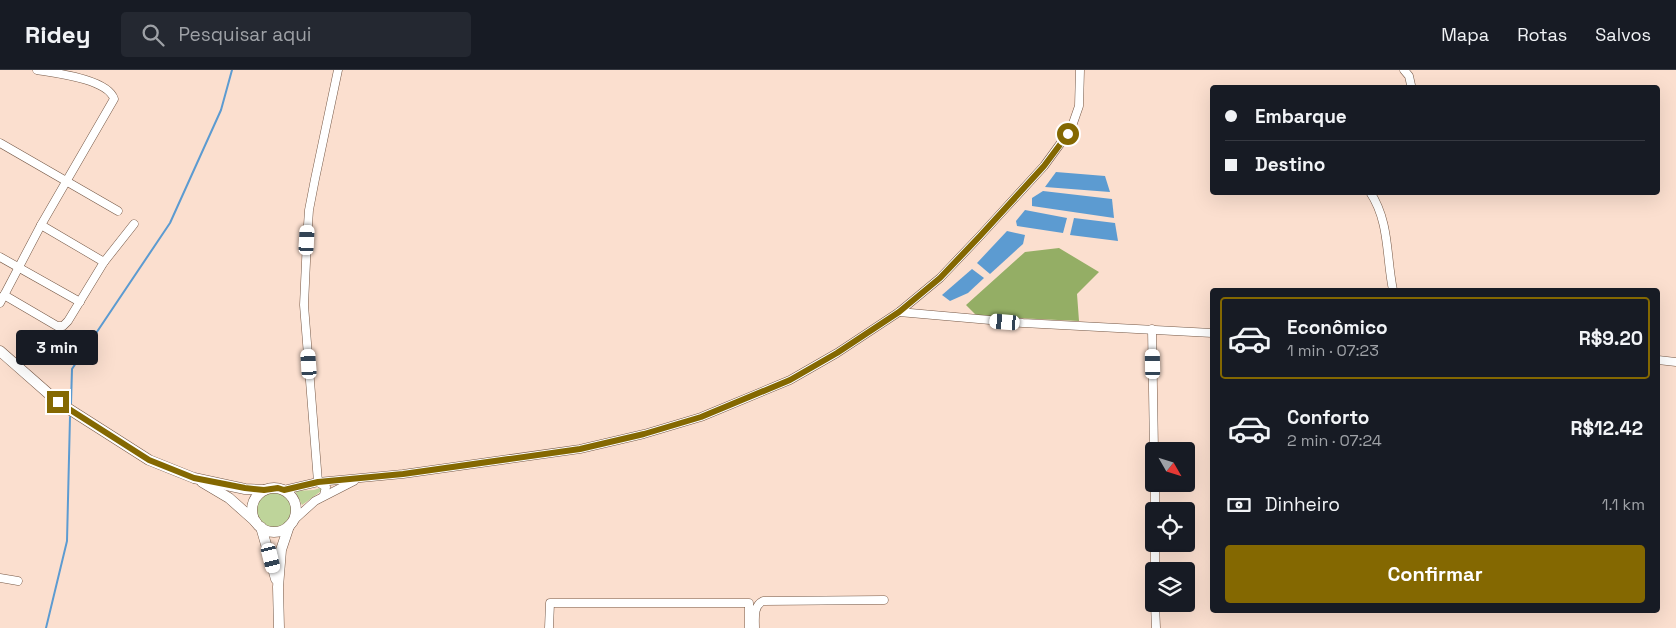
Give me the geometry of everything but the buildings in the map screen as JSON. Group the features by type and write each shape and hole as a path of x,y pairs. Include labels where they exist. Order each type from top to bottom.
{"main road":[{"path":"0,351 58,402 149,460 194,478 229,498 268,531 276,532 283,530 292,523"},
{"path":"194,478 245,488 264,490 278,488 284,490 294,500 296,506 292,523 282,550 278,587 279,628"},
{"path":"264,490 254,501 252,508 278,587"}],"street":[{"path":"37,70 74,76 110,91 114,97 41,225 2,299 57,326 63,326 68,321 104,262 134,224"},
{"path":"318,482 304,304 307,240 313,187 338,70"},
{"path":"284,490 318,482 358,479 580,449 644,434 701,417 790,380 837,353 899,312 940,278 980,236 1044,166 1071,129 1076,116 1079,98 1080,70"},
{"path":"1404,70 1409,76 1411,85"},
{"path":"0,143 118,211"},
{"path":"1372,195 1377,204 1385,228 1389,272 1393,288"},
{"path":"41,225 104,262"},
{"path":"0,257 80,302"},
{"path":"899,312 1023,323 1210,334"},
{"path":"1152,329 1154,442"},
{"path":"1660,360 1676,362"},
{"path":"292,523 324,495 358,479"},
{"path":"318,482 326,487 324,495"},
{"path":"0,578 18,581"},
{"path":"755,628 757,605 763,601 884,600"},
{"path":"549,628 550,603 749,603 748,628"},
{"path":"1155,612 1156,628"}],"green space":[{"path":"1059,248 1099,272 1077,294 1079,321 977,316 966,305 1025,252"},
{"path":"323,487 324,489 302,505 295,491 314,490"},
{"path":"275,492 282,493 288,497 292,503 292,517 288,523 282,527 275,528 268,527 262,523 258,517 257,510 258,503 262,497 268,493"}],"water":[{"path":"1056,172 1105,176 1110,192 1045,187"},
{"path":"1043,191 1112,199 1114,218 1032,206 1032,198"},
{"path":"1025,210 1067,218 1063,233 1017,226 1016,221"},
{"path":"1074,218 1115,223 1118,241 1070,235"},
{"path":"1007,231 1025,235 1023,244 990,274 977,263"},
{"path":"972,269 984,278 968,293 950,301 942,295"}],"waterway":[{"path":"71,404 72,369 170,223 221,110 232,70"},
{"path":"46,628 67,541 70,417"}],"route":[{"path":"58,402 149,460 194,478 264,490 278,488 284,490 318,482 403,474 580,449 644,434 701,417 790,380 837,353 899,312 940,278 980,236 1044,166 1068,134"}]}
